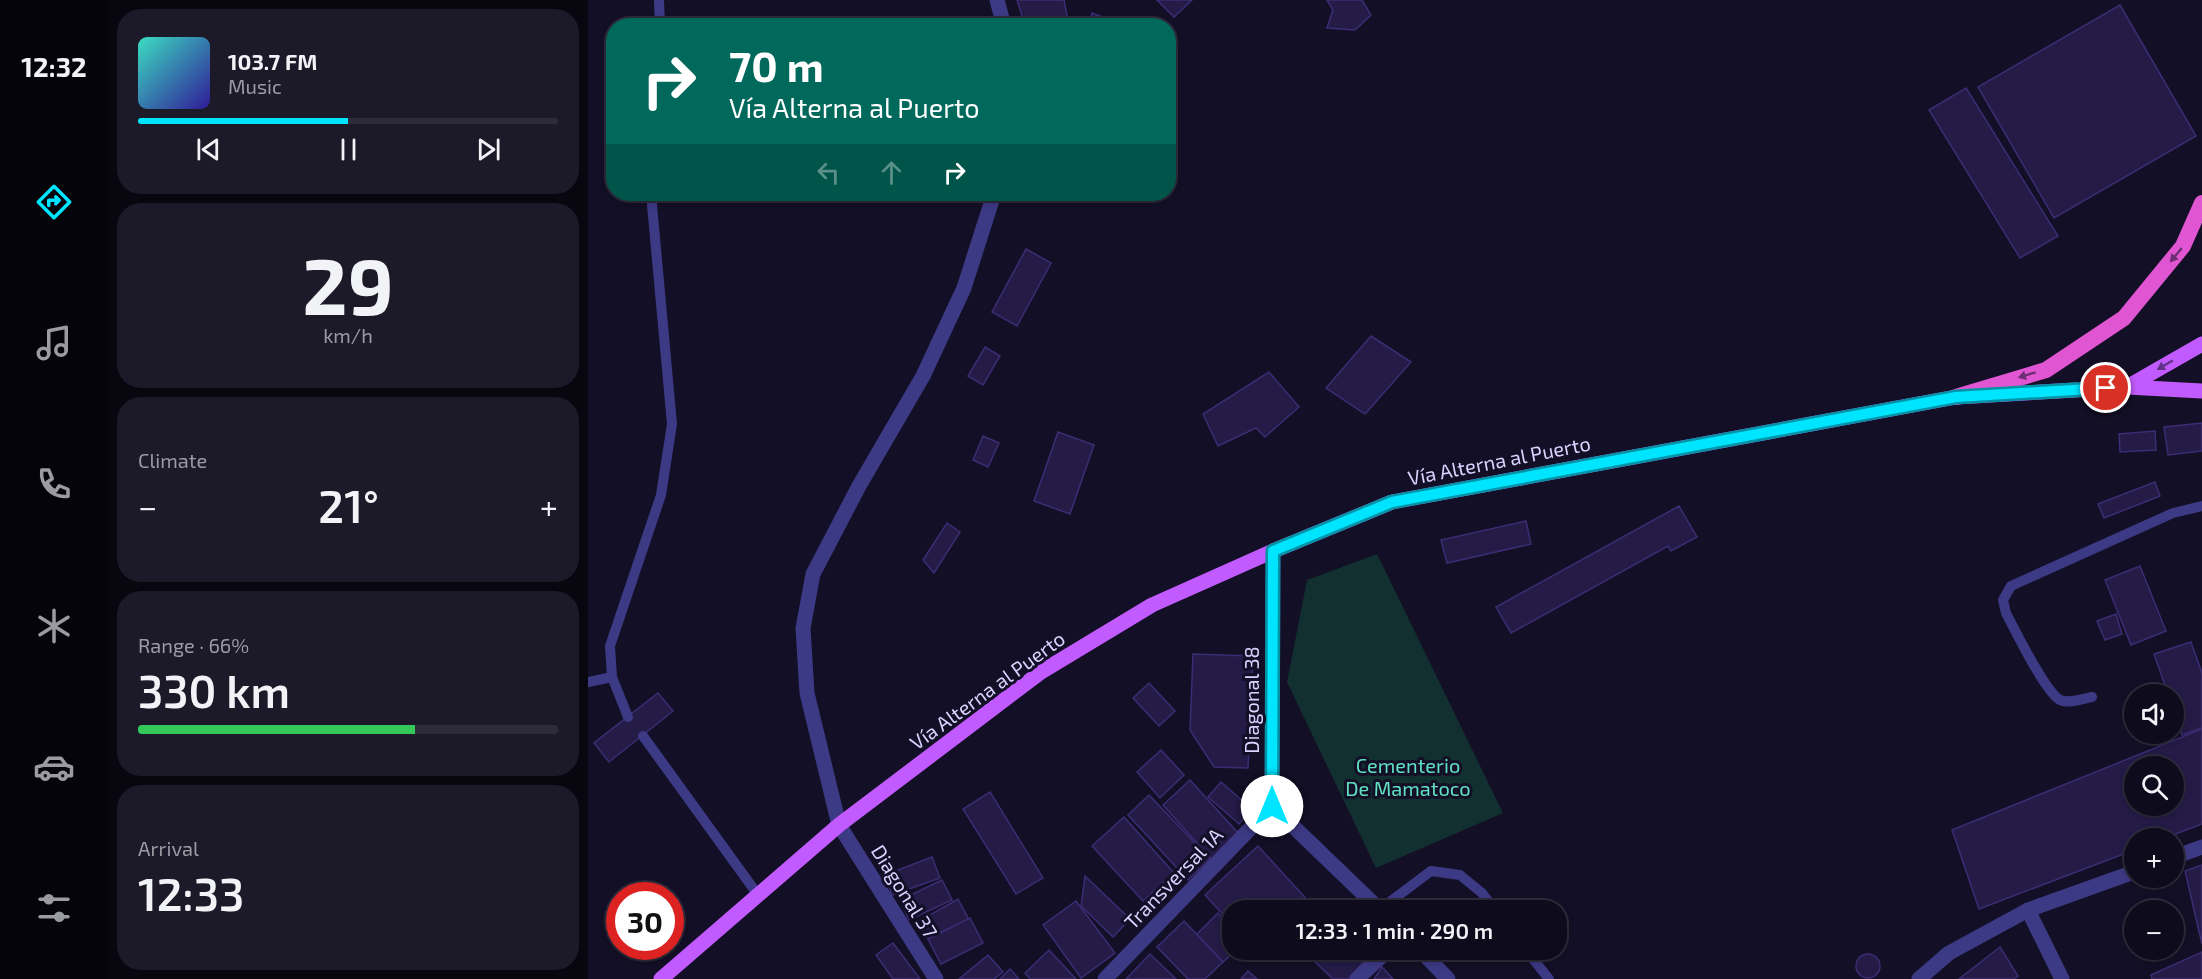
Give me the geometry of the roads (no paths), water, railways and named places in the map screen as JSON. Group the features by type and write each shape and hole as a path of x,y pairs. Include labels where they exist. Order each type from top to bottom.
{"highway":[{"path":"1956,397 2046,370 2124,318 2183,246 2202,203"}],"main road":[{"name":"Vía Alterna al Puerto","path":"2127,387 2202,344"},
{"name":"Vía Alterna al Puerto","path":"661,979 839,825 1041,672 1152,606 1273,551 1392,502 1956,397 2127,387 2202,391"}],"street":[{"path":"997,0 1002,18"},
{"name":"Diagonal 37","path":"936,979 839,825 807,693 803,628 813,574 859,486 922,376 964,288 992,201"},
{"name":"Diagonal 38","path":"1272,806 1273,551"},
{"path":"1272,806 1370,900"},
{"name":"Transversal 1A","path":"1105,979 1272,806"},
{"path":"2184,853 2202,847"},
{"path":"1919,979 1949,953 2028,910 2124,876"},
{"path":"2028,910 2062,979"},
{"path":"1357,979 1377,960"},
{"path":"1430,960 1448,979"}],"lane":[{"path":"659,0 660,18"},
{"path":"628,717 612,677 610,646 661,495 672,424 652,201"},
{"path":"2092,697 2070,702 2059,700 2048,688 2006,613 2003,600 2011,586 2172,513 2202,506"},
{"path":"588,682 612,677"},
{"path":"643,735 758,896"},
{"path":"1393,900 1431,871 1460,875 1487,900"},
{"path":"1534,960 1549,979"}],"park label":[{"name":"Cementerio De Mamatoco","path":"1408,776"}]}
